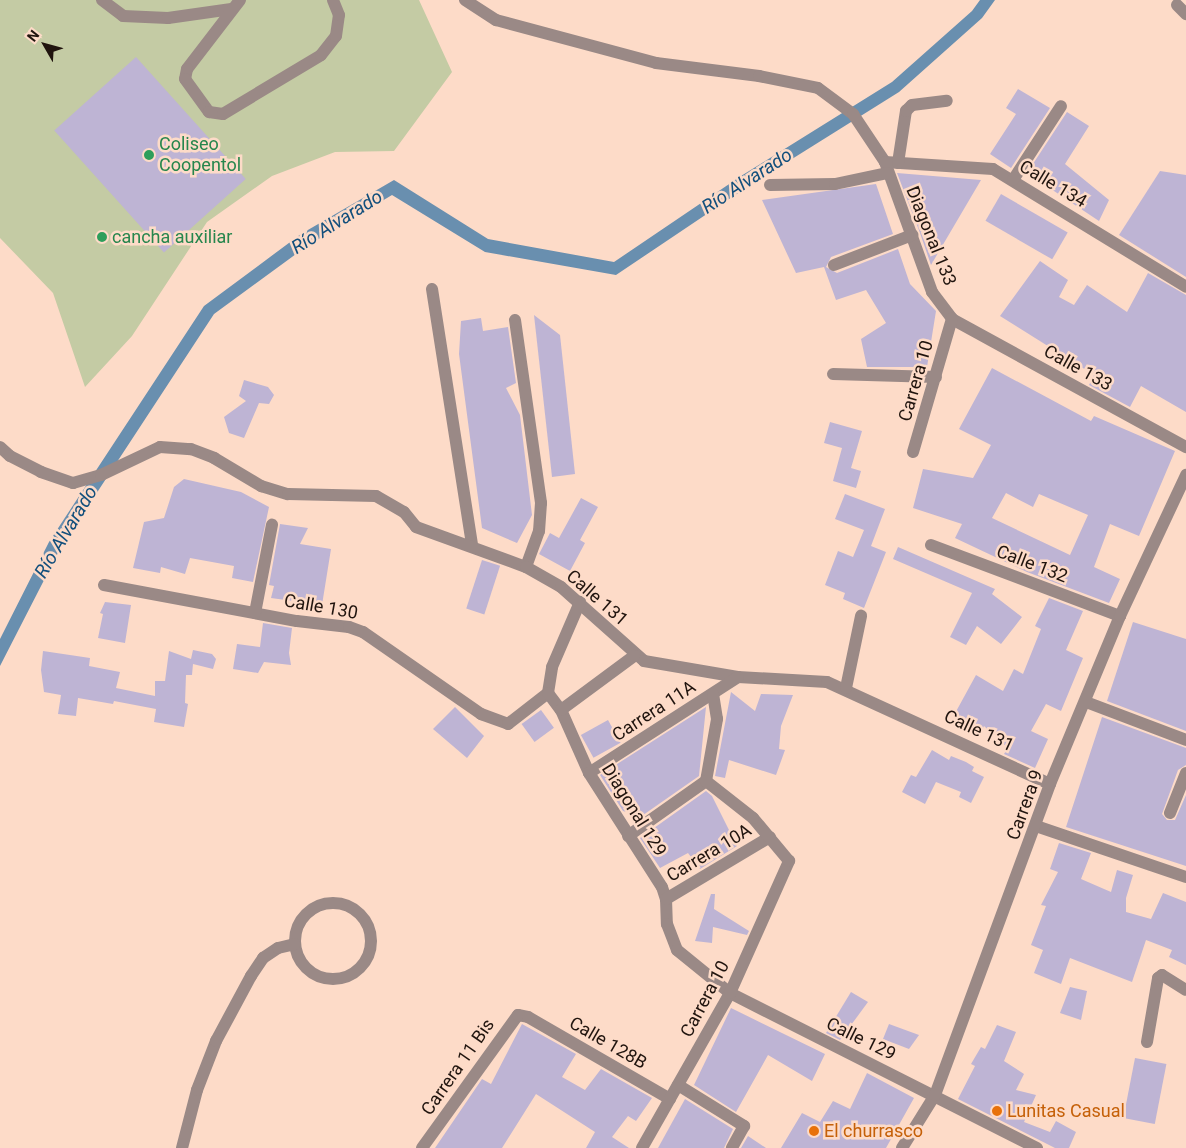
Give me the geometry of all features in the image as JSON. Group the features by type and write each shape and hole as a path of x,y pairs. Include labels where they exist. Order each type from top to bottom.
{"street":[{"path":"102,0 123,16 168,18 236,4"},
{"path":"236,4 187,70 185,79 209,112 223,114 321,55 336,36 339,15 333,0"},
{"name":"Diagonal 133","path":"466,0 496,20 656,63 758,76 818,88 853,114 890,166 932,292 952,319"},
{"path":"770,185 835,184 890,166 906,111 912,105 947,101"},
{"path":"1013,180 1061,106"},
{"name":"Calle 134","path":"890,166 994,169 1186,287"},
{"path":"834,265 912,236"},
{"path":"432,289 472,545"},
{"name":"Carrera 10","path":"913,452 952,319"},
{"name":"Calle 133","path":"952,319 1186,447"},
{"path":"515,320 541,503 539,531 526,567"},
{"path":"833,374 936,378"},
{"name":"Calle 131","path":"0,447 10,456 41,472 73,483 101,475 160,447 191,449 214,458 261,486 288,494 376,496 404,512 416,527 472,545 526,567 580,602 634,656 644,661 738,677 827,682 846,688 1050,784"},
{"name":"Carrera 9","path":"902,1148 935,1095 1050,784 1086,702 1120,616 1186,475"},
{"path":"255,613 272,525"},
{"name":"Calle 132","path":"931,545 1120,616"},
{"name":"Calle 130","path":"104,585 255,613 349,627 363,632 481,714 508,724 548,693"},
{"path":"548,693 552,667 580,602"},
{"path":"846,688 860,616"},
{"path":"561,710 634,656"},
{"name":"Carrera 11A","path":"589,774 738,677"},
{"name":"Diagonal 129","path":"548,693 561,710 589,774 662,887 666,899 666,924 677,950"},
{"path":"628,836 706,782 717,719 713,694"},
{"path":"1086,702 1186,740"},
{"path":"1170,813 1186,773"},
{"path":"706,782 753,818 770,837"},
{"path":"1036,826 1186,877"},
{"name":"Carrera 10","path":"642,1148 730,993 789,861 770,837"},
{"name":"Carrera 10A","path":"666,899 770,837"},
{"path":"330,903 340,904 358,912 369,928 371,938 370,948 362,965 354,972 336,978 326,978 308,969 297,953 295,944 296,934 305,916 330,903"},
{"path":"182,1148 197,1090 216,1041 251,976 263,958 278,948 295,944"},
{"name":"Calle 129","path":"677,950 730,993 1037,1148"},
{"path":"1147,1042 1158,978 1162,975 1186,990"},
{"name":"Carrera 11 Bis","path":"422,1148 514,1019 518,1015 528,1017"},
{"name":"Calle 128B","path":"528,1017 670,1099"},
{"path":"678,1085 744,1126 732,1148"}],"green space":[{"path":"0,0 419,0 452,72 394,151 335,152 272,176 207,222 132,336 85,387 53,293 0,238"}],"water":[{"name":"Río Alvarado","path":"980,0 995,0 982,18 899,92 747,187 616,275 485,252 392,195 307,246 214,314 60,549 0,666 0,639 49,542 204,306 301,234 394,180 488,239 614,262 741,176 892,82 972,11"}],"building":[{"name":"Coliseo Coopentol","path":"136,57 246,179 164,252 54,131"},
{"path":"1018,89 1050,108 1011,168 990,154 1016,114 1006,108"},
{"path":"1067,112 1089,126 1065,164 1109,200 1099,221 1027,173"},
{"path":"1160,171 1186,175 1186,277 1119,235"},
{"path":"897,173 981,180 931,265 920,233"},
{"path":"876,184 893,234 831,257 826,267 837,273 898,249 910,284 936,311 927,367 867,367 861,339 886,323 866,290 836,300 824,267 796,273 762,200"},
{"path":"1001,194 1068,232 1052,259 986,221"},
{"path":"1040,261 1068,280 1059,297 1074,305 1087,285 1127,312 1148,273 1186,295 1186,412 1141,386 1130,407 1089,385 1094,375 1000,316"},
{"path":"534,315 560,335 575,474 552,477"},
{"path":"481,318 483,331 508,327 516,383 506,388 520,415 532,515 517,543 482,528 459,354 461,321"},
{"path":"992,368 1091,421 1094,416 1175,451 1139,536 1110,524 1094,567 1120,579 1109,603 1027,572 955,538 962,524 913,508 923,469 973,478 991,445 959,429","holes":["1006,493 1033,507 1039,494 1088,515 1070,555 992,518"]},
{"path":"244,380 268,387 274,395 269,404 259,403 244,438 229,433 224,417 246,401 239,396"},
{"path":"830,422 862,431 851,468 861,471 856,488 833,481 842,448 824,443"},
{"path":"184,479 241,492 269,507 253,582 232,578 234,566 190,558 185,574 161,567 160,573 133,568 144,522 164,518 174,487"},
{"path":"845,494 885,509 871,546 886,552 864,608 843,599 845,593 825,585 838,551 853,557 864,530 835,519"},
{"path":"581,498 598,507 580,540 585,543 570,571 539,554 550,533 559,538"},
{"path":"280,524 308,528 300,544 331,549 322,605 271,598 274,586 269,585"},
{"path":"898,547 995,589 992,594 1022,617 1001,644 977,626 966,645 950,637 972,593 893,559"},
{"path":"482,560 500,566 484,614 466,609"},
{"path":"1049,598 1083,611 1066,650 1083,658 1061,711 1046,704 1031,731 1048,739 1035,768 1004,754 1008,748 984,726 982,730 953,717 976,675 1003,691 1014,669 1023,674 1041,629 1035,626"},
{"path":"105,602 131,605 125,643 98,638 103,614 100,613"},
{"path":"1133,622 1186,639 1186,731 1107,701"},
{"path":"263,623 292,628 289,653 291,665 264,662 258,673 233,669 237,644 260,647"},
{"path":"193,650 212,654 216,659 213,669 193,664 192,675 186,675 185,703 188,704 184,727 154,722 156,709 114,701 113,704 78,698 76,716 58,714 61,695 44,692 41,670 43,651 90,658 89,666 120,672 116,688 155,696 155,681 165,681 169,651 191,659"},
{"path":"731,692 755,711 761,694 793,695 781,726 779,749 785,750 776,775 729,760 725,778 715,776"},
{"path":"455,707 484,736 467,758 433,729"},
{"path":"706,707 699,776 636,820 633,814 623,811 600,775"},
{"path":"541,710 554,728 535,742 522,724"},
{"path":"1102,717 1186,748 1186,765 1178,770 1162,814 1167,820 1175,820 1186,795 1186,866 1066,827"},
{"path":"608,720 621,743 593,758 581,735"},
{"path":"932,750 949,760 951,756 966,762 974,767 972,771 984,777 971,803 959,797 961,792 936,782 925,804 902,792 911,775 916,777"},
{"path":"706,791 712,796 737,846 700,869 688,853 660,868 640,838"},
{"path":"1059,843 1091,853 1081,879 1111,892 1117,870 1133,875 1126,898 1126,912 1151,919 1163,893 1186,902 1186,965 1169,957 1172,950 1146,940 1132,982 1070,958 1061,984 1034,973 1043,950 1031,945 1046,906 1041,905 1058,872 1050,869"},
{"path":"711,894 715,894 714,909 749,931 747,935 713,927 712,943 695,941"},
{"path":"1070,987 1087,991 1081,1020 1060,1013"},
{"path":"851,992 868,1002 840,1040 826,1033"},
{"path":"731,1008 825,1054 812,1081 768,1055 736,1112 694,1085"},
{"path":"522,1024 576,1054 562,1077 585,1090 601,1069 652,1098 636,1121 628,1116 612,1137 629,1148 586,1148 595,1132 536,1094 502,1148 435,1148 482,1079 491,1084"},
{"path":"889,1024 919,1035 909,1049 883,1039"},
{"path":"997,1025 1016,1032 1004,1061 1024,1074 1016,1090 1036,1095 1024,1122 1050,1132 1056,1121 1076,1132 1069,1148 1055,1148 958,1099 975,1066 971,1064 981,1047 985,1049"},
{"path":"1135,1058 1166,1064 1155,1124 1123,1118"},
{"path":"867,1073 914,1098 886,1148 781,1148 802,1113 820,1122 833,1101 850,1109"},
{"path":"685,1099 733,1129 724,1148 658,1148"},
{"path":"748,1136 766,1148 741,1148"}],"place":[{"name":"Coliseo Coopentol","path":"149,155"},
{"name":"cancha auxiliar","path":"102,237"},
{"name":"Lunitas Casual","path":"997,1111"},
{"name":"El churrasco","path":"814,1131"}]}
